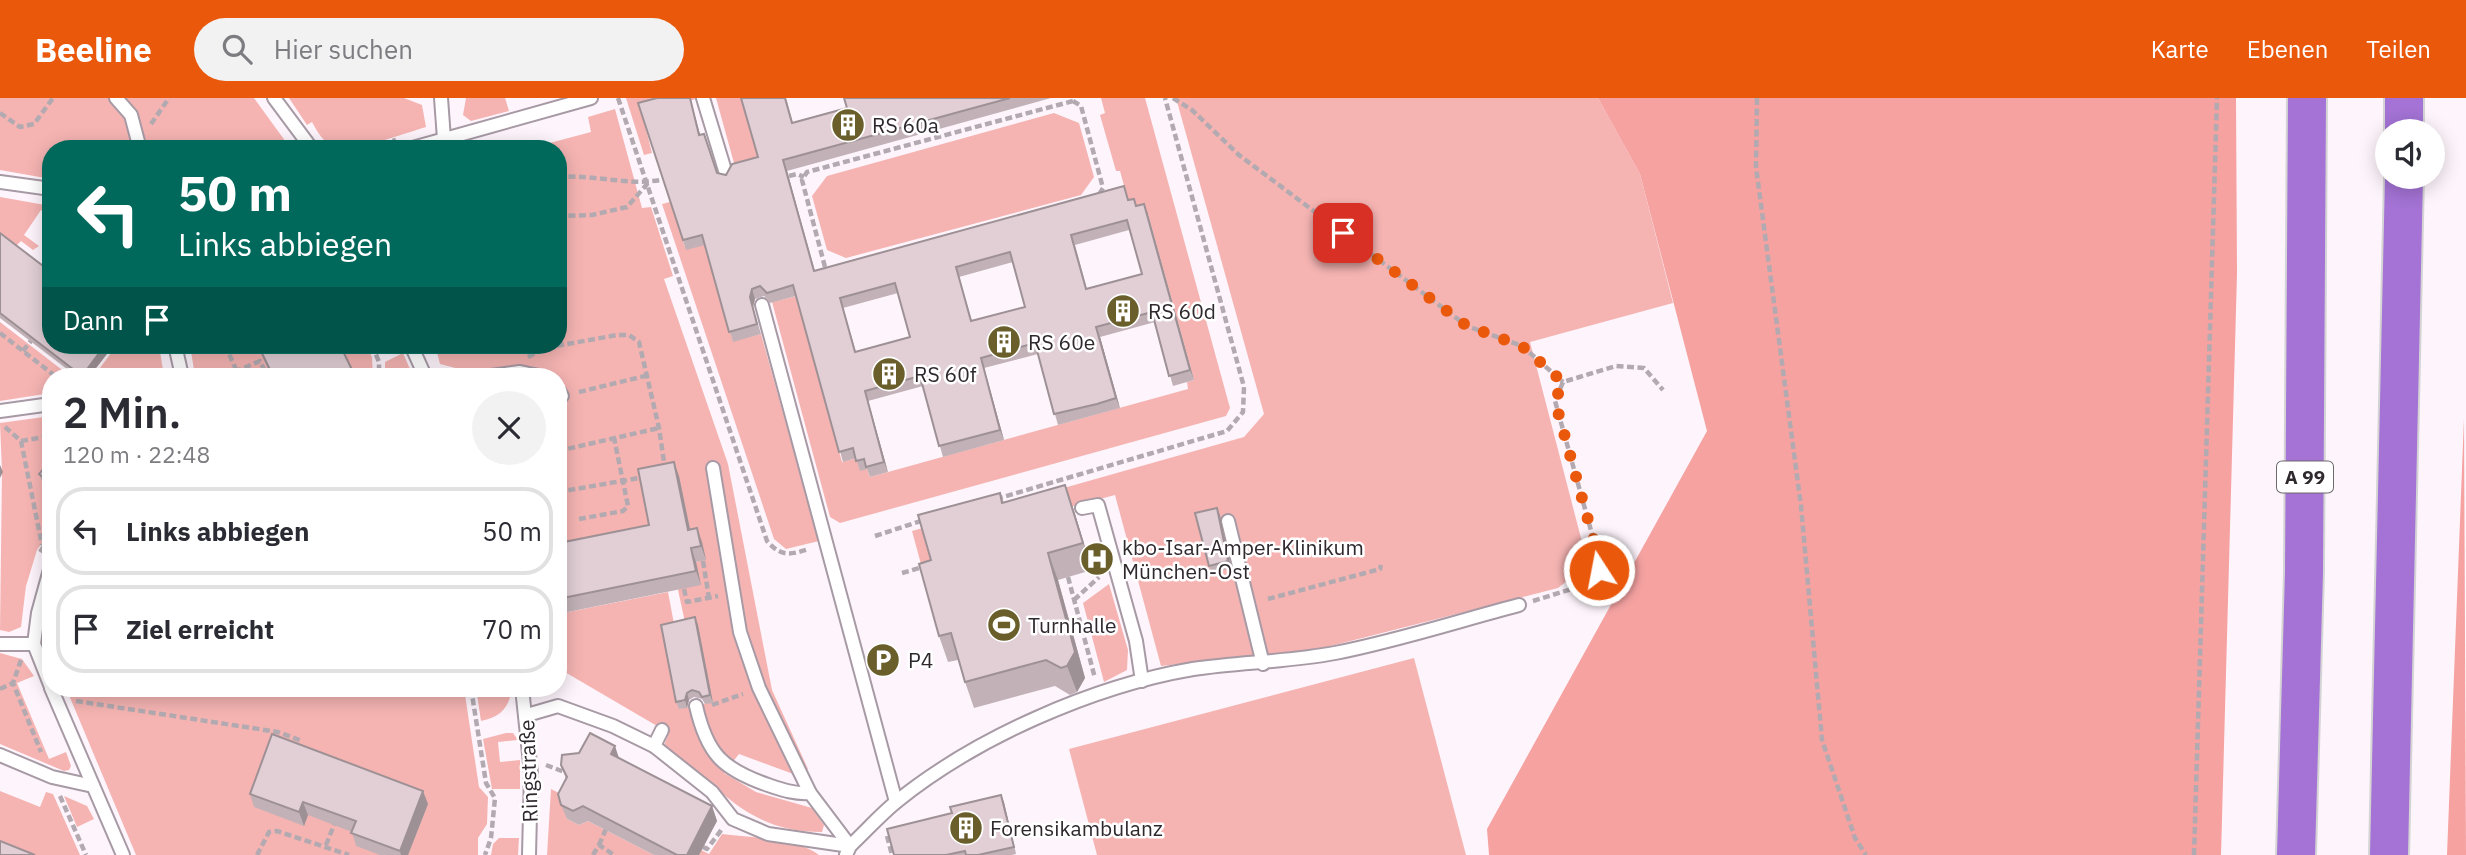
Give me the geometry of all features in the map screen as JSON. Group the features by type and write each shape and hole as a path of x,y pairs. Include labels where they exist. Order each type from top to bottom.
{"highway":[{"name":"A 99","path":"2295,855 2304,572 2307,98"},
{"path":"2404,98 2404,119"},
{"path":"2389,855 2403,189"}],"lane":[{"path":"116,98 131,115 138,140"},
{"path":"274,98 305,140"},
{"path":"441,98 444,139"},
{"path":"440,140 591,98"},
{"path":"703,98 727,177"},
{"path":"0,181 42,187"},
{"path":"762,305 896,802"},
{"path":"0,411 42,405"},
{"path":"713,468 733,575 732,593 740,632 759,688 810,793 848,851"},
{"path":"1082,509 1098,505 1136,640 1142,681"},
{"path":"1228,522 1264,664"},
{"path":"42,599 34,644 42,665"},
{"path":"848,851 896,802 956,762 1064,706 1142,681 1194,669 1264,664 1336,653 1519,605"},
{"path":"0,644 34,644"},
{"path":"55,697 123,855"},
{"name":"Ringstraße","path":"524,697 531,773 529,855"},
{"path":"527,715 558,706 613,726 654,746 712,792 733,819 768,834 848,851"},
{"path":"696,706 703,732 713,753 728,768 795,794 810,793"},
{"path":"654,746 662,730"},
{"path":"0,755 52,777 93,786"}],"path":[{"path":"0,113 20,127 34,124 53,98"},
{"path":"147,134 155,116 169,98"},
{"path":"626,98 619,99 767,541 776,552 789,555 816,548"},
{"path":"991,500 1227,431 1243,412 1244,387 1165,98"},
{"path":"1173,98 1192,110 1240,155 1467,326 1522,346 1563,382"},
{"path":"1757,98 1756,167 1801,506 1822,740 1855,838 1866,855"},
{"path":"2194,855 2217,98"},
{"path":"1073,101 1081,106 1103,188 1098,196 827,271 802,180 804,177 807,172 1073,101"},
{"path":"789,177 797,174 804,177"},
{"path":"567,177 597,177 648,183 678,175"},
{"path":"665,178 670,192"},
{"path":"567,216 592,215 627,208 648,183"},
{"path":"23,351 34,338 25,331"},
{"path":"0,333 45,368"},
{"path":"567,345 629,335 639,342 649,375 659,428 663,471 669,478"},
{"path":"522,368 528,358 535,354"},
{"path":"248,368 260,361 263,368"},
{"path":"1563,382 1616,366 1644,368 1663,390"},
{"path":"567,392 649,375"},
{"path":"1519,605 1577,587 1599,570 1597,552 1555,401 1563,382"},
{"path":"0,422 21,440 42,546"},
{"path":"567,449 659,428"},
{"path":"21,440 42,437"},
{"path":"579,519 623,511 628,506 614,438"},
{"path":"567,491 653,476"},
{"path":"875,536 925,519"},
{"path":"703,561 709,598"},
{"path":"902,573 934,564"},
{"path":"1268,599 1380,569 1381,565"},
{"path":"1074,600 1099,578 1100,571"},
{"path":"1068,577 1100,695"},
{"path":"684,589 687,603 732,593"},
{"path":"0,688 13,683"},
{"path":"712,706 759,688"},
{"path":"85,697 278,732 302,741"},
{"path":"472,697 486,783 495,798 491,838 485,855"},
{"path":"545,764 567,774"},
{"path":"326,845 340,811"},
{"path":"593,855 606,829"},
{"path":"257,855 269,832 277,831 326,845 349,855"},
{"path":"887,836 891,855"},
{"path":"704,847 707,849 712,840"},
{"path":"599,845 614,855"}],"shaded area":[{"path":"0,98 254,98 284,140 42,140 42,177 0,170"},
{"path":"289,98 404,98 422,105 426,127 383,140 325,140 312,122 307,125"},
{"path":"466,98 505,98 509,111 471,121 463,115"},
{"path":"626,98 696,99 642,113 652,153 644,155"},
{"path":"716,98 742,98 761,168 737,174"},
{"path":"1101,98 1145,98 1230,408 1226,416 840,523 830,517 772,302 797,296 842,462 857,458 870,477 1188,389 1187,382 1194,380 1148,214 1131,211 1120,171 1116,171 1100,115 1105,113"},
{"path":"1176,98 1598,98 1640,174 1673,303 1530,342 1588,565 1558,588 1323,648 1161,666 1115,495 1013,522 940,587 928,590 912,531 1244,437 1264,414"},
{"path":"1598,98 2236,98 2237,273 2221,855 1489,855 1487,829 1707,431 1640,174"},
{"path":"615,109 642,208 651,207 673,276 664,279 728,464 772,690 808,769 796,775 739,754 724,773 756,792 812,808 824,825 822,832 795,830 753,815 719,791 664,745 669,733 567,673 567,612 668,592 675,629 679,709 713,702 686,627 678,590 696,562 706,559 654,539 569,556 567,368 455,368 440,364 437,354 567,354 567,140 561,140 591,132 588,117"},
{"path":"1054,113 1079,123 1094,177 1081,195 846,258 827,250 812,196 827,176"},
{"path":"0,197 42,204 42,211 24,235 39,246 33,250 21,241 16,246 0,233"},
{"path":"694,201 733,341 761,334 819,541 786,549 774,539 662,204 670,202 685,247"},
{"path":"0,322 60,368 42,368 42,394 0,401"},
{"path":"110,354 160,354 163,368 100,368"},
{"path":"191,354 370,354 373,368 194,368"},
{"path":"403,354 410,368 385,368 385,362"},
{"path":"42,417 42,543 37,550 26,586 21,627 9,632 0,630 0,423"},
{"path":"2464,418 2466,855 2447,855"},
{"path":"1109,584 1128,650 1127,670 1104,682 1083,603"},
{"path":"0,653 22,659 34,676 17,683 49,759 66,752 71,766 69,770 64,771 0,744"},
{"path":"1414,658 1466,855 1097,855 1069,749"},
{"path":"70,697 465,697 479,787 488,797 487,824 478,838 478,855 136,855"},
{"path":"477,697 510,697 499,714 481,721"},
{"path":"513,733 518,740 498,742 500,762 520,760 520,789 492,789 483,739"},
{"path":"551,789 569,798 564,808 567,819 579,825 588,821 654,855 547,855"},
{"path":"0,791 40,807 46,792 53,794 80,855 19,855 0,848"},
{"path":"64,796 87,806 94,819 77,827"},
{"path":"722,834 786,842 819,855 699,855 701,850 709,854"},
{"path":"499,838 519,838 518,855 491,855 493,844"}],"building":[{"path":"657,98 690,98 699,135 704,134 717,173 726,175 732,164 758,157 741,98 785,98 792,123 847,108 844,98 1010,98 783,160 814,271 1124,186 1128,200 1134,199 1136,206 1144,204 1190,370 1169,376 1152,312 1096,327 1116,398 1097,404 1054,414 1035,343 981,358 1000,430 939,446 920,376 865,391 884,462 866,467 864,459 856,461 853,448 839,452 793,285 767,293 760,286 752,289 750,297 757,324 729,332 702,235 683,240 638,103","holes":["1127,220 1142,274 1086,289 1071,235","1010,252 1025,307 971,321 956,267","895,283 910,337 855,352 840,298"]},
{"path":"0,233 42,265 42,345 0,313"},
{"path":"53,354 98,354 88,368 72,368"},
{"path":"262,354 344,354 351,368 269,368"},
{"path":"674,462 688,530 697,528 701,546 691,548 696,571 567,597 567,541 649,525 638,469"},
{"name":"Turnhalle","path":"1065,485 1083,543 1048,553 1075,652 1067,666 1061,668 1046,660 965,682 951,633 939,636 919,564 931,560 918,515 1000,493 1002,503"},
{"path":"1217,508 1228,561 1209,566 1195,513"},
{"path":"695,617 710,695 702,697 699,692 692,690 687,693 685,700 676,702 661,625"},
{"path":"590,733 615,746 611,754 712,806 687,855 677,855 583,806 573,811 561,805 558,794 567,777 561,765 562,755 579,753"},
{"path":"272,734 423,791 400,851 351,833 356,821 303,802 299,812 250,794"},
{"name":"Forensikambulanz","path":"1001,795 1014,847 978,855 966,855 965,851 946,855 894,855 887,829 952,813 950,807"},
{"path":"0,841 35,855 0,855"}],"place":[{"name":"RS 60a","path":"848,125"},
{"name":"RS 60d","path":"1123,311"},
{"name":"RS 60e","path":"1004,342"},
{"name":"RS 60f","path":"889,374"},
{"name":"kbo-Isar-Amper-Klinikum München-Ost","path":"1097,559"},
{"name":"Turnhalle","path":"1004,625"},
{"name":"P4","path":"883,660"},
{"name":"Forensikambulanz","path":"966,828"}],"route":[{"path":"1343,233 1467,326 1522,346 1563,382 1555,401 1597,552 1599,570"}]}
